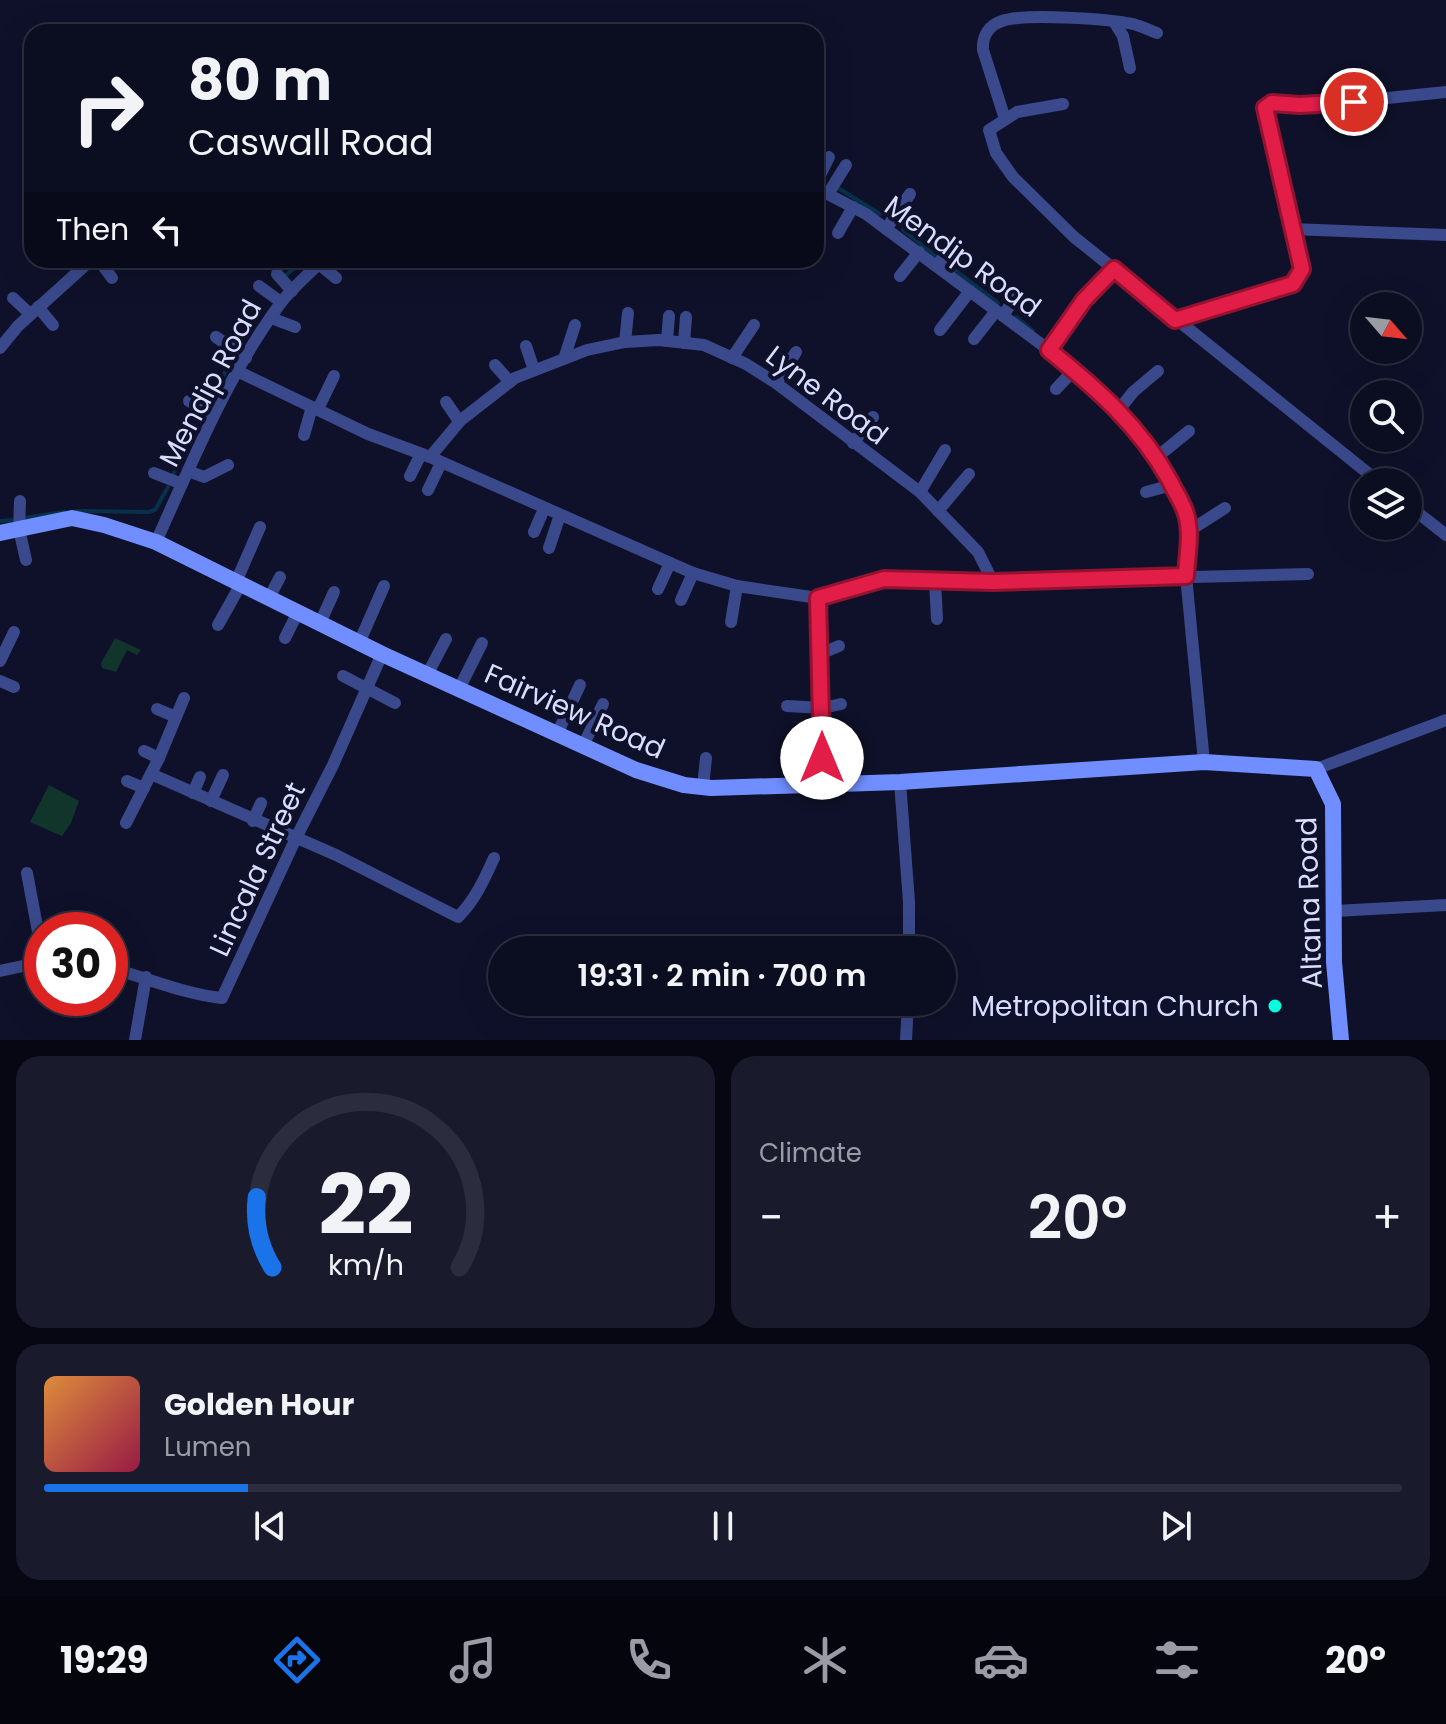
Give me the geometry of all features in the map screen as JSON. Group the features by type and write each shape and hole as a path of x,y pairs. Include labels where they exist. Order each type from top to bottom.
{"main road":[{"name":"Fairview Road","path":"0,533 72,518 156,542 427,675 636,770 684,785 900,782 1204,762 1316,769"},
{"name":"Altana Road","path":"1316,769 1333,804 1334,962 1341,1040"}],"street":[{"path":"1005,119 982,41 986,32 1000,21 1023,18 1134,24 1157,33"},
{"path":"1115,23 1123,36 1130,68"},
{"path":"1175,320 1293,284 1302,269 1265,108 1268,104 1320,105 1446,92"},
{"path":"1063,104 1017,112 989,130 996,153 1013,177 1074,237 1361,468"},
{"path":"824,168 829,157"},
{"path":"828,194 846,165"},
{"name":"Mendip Road","path":"824,191 919,252 1049,350 1119,410 1157,457 1186,513 1189,531 1186,576 1204,762"},
{"path":"886,229 910,194"},
{"path":"838,233 853,207"},
{"path":"1291,229 1446,235"},
{"path":"936,266 956,243"},
{"path":"900,276 919,252"},
{"path":"0,348 34,311 83,268"},
{"path":"100,268 112,278"},
{"name":"Mendip Road","path":"156,542 237,371 281,302 315,268"},
{"path":"327,268 336,278"},
{"path":"1049,350 1084,300 1114,269"},
{"path":"277,274 292,291"},
{"path":"259,286 281,302"},
{"path":"940,330 970,291"},
{"path":"974,339 1017,294"},
{"path":"13,298 53,325"},
{"path":"625,342 628,313"},
{"path":"667,341 669,316"},
{"path":"684,343 686,317"},
{"path":"271,318 295,327"},
{"path":"564,359 575,325"},
{"path":"732,358 754,325"},
{"path":"216,337 246,358"},
{"name":"Lyne Road","path":"431,458 459,421 510,382 534,370 587,350 625,342 667,341 704,345 776,383 920,492 978,552 993,582"},
{"path":"526,346 534,370"},
{"path":"776,383 796,352"},
{"path":"495,365 510,382"},
{"path":"1056,389 1074,370"},
{"path":"237,371 368,434 431,458 693,573 737,586 818,598 884,579 993,582 1308,574"},
{"path":"1119,410 1133,392 1158,371"},
{"path":"304,435 315,408 334,376"},
{"path":"189,401 214,414"},
{"path":"446,402 459,421"},
{"path":"853,443 873,417"},
{"path":"1157,457 1189,431"},
{"path":"920,492 945,450"},
{"path":"410,476 431,458"},
{"path":"428,490 431,458"},
{"path":"188,471 204,477 228,465"},
{"path":"154,473 182,484"},
{"path":"938,511 969,474"},
{"path":"1146,492 1172,485"},
{"path":"20,501 19,529 26,560"},
{"path":"1189,531 1225,508"},
{"path":"534,532 544,509"},
{"path":"549,548 560,515"},
{"path":"1422,516 1446,535"},
{"path":"218,625 260,527"},
{"path":"658,589 670,563"},
{"path":"681,600 693,573"},
{"path":"269,598 280,577"},
{"path":"935,581 937,619"},
{"path":"359,643 384,586"},
{"path":"731,622 737,586"},
{"path":"320,623 334,592"},
{"path":"818,598 823,708 822,784"},
{"path":"285,638 298,612"},
{"path":"427,675 446,639"},
{"path":"0,661 15,641"},
{"path":"459,689 482,643"},
{"path":"820,654 839,646"},
{"name":"Lincala Street","path":"128,972 195,995 222,998 382,654"},
{"path":"343,676 395,703"},
{"path":"0,681 14,687"},
{"path":"557,734 580,685"},
{"path":"126,823 159,758 184,698"},
{"path":"583,746 603,704"},
{"path":"787,706 823,708 841,704"},
{"path":"157,709 176,717"},
{"name":"Fairview Road","path":"1316,769 1446,720"},
{"path":"144,751 159,758"},
{"path":"703,787 706,758"},
{"path":"151,774 296,838 458,917 476,896 494,858"},
{"path":"211,801 223,775"},
{"path":"193,793 200,777"},
{"path":"127,781 144,788"},
{"path":"900,782 909,936"},
{"path":"253,821 261,803"},
{"path":"27,873 34,912"},
{"path":"1335,911 1446,905"},
{"path":"0,971 24,966"},
{"path":"135,1040 146,977"},
{"path":"906,1040 907,1016"}],"green space":[{"path":"115,638 141,650 137,655 127,650 116,672 102,668 101,663"},
{"path":"49,785 79,801 71,823 62,836 30,822"}],"waterway":[{"path":"838,188 880,214"},
{"path":"903,230 936,256"},
{"path":"947,264 998,303"},
{"path":"285,276 294,268"},
{"path":"1016,317 1033,331"},
{"path":"237,346 240,333"},
{"path":"1064,352 1097,380"},
{"path":"207,403 220,384 232,355"},
{"path":"172,477 196,427"},
{"path":"77,511 149,512 155,510 168,487"},
{"path":"23,518 64,512"},
{"path":"0,521 11,520"}],"place":[{"name":"Metropolitan Church","path":"1275,1006"}],"route":[{"path":"822,758 818,598 884,579 993,582 1186,576 1189,531 1186,513 1157,457 1110,400 1049,350 1084,300 1114,269 1175,320 1293,284 1302,269 1265,108 1278,102 1300,105 1354,102"}]}
